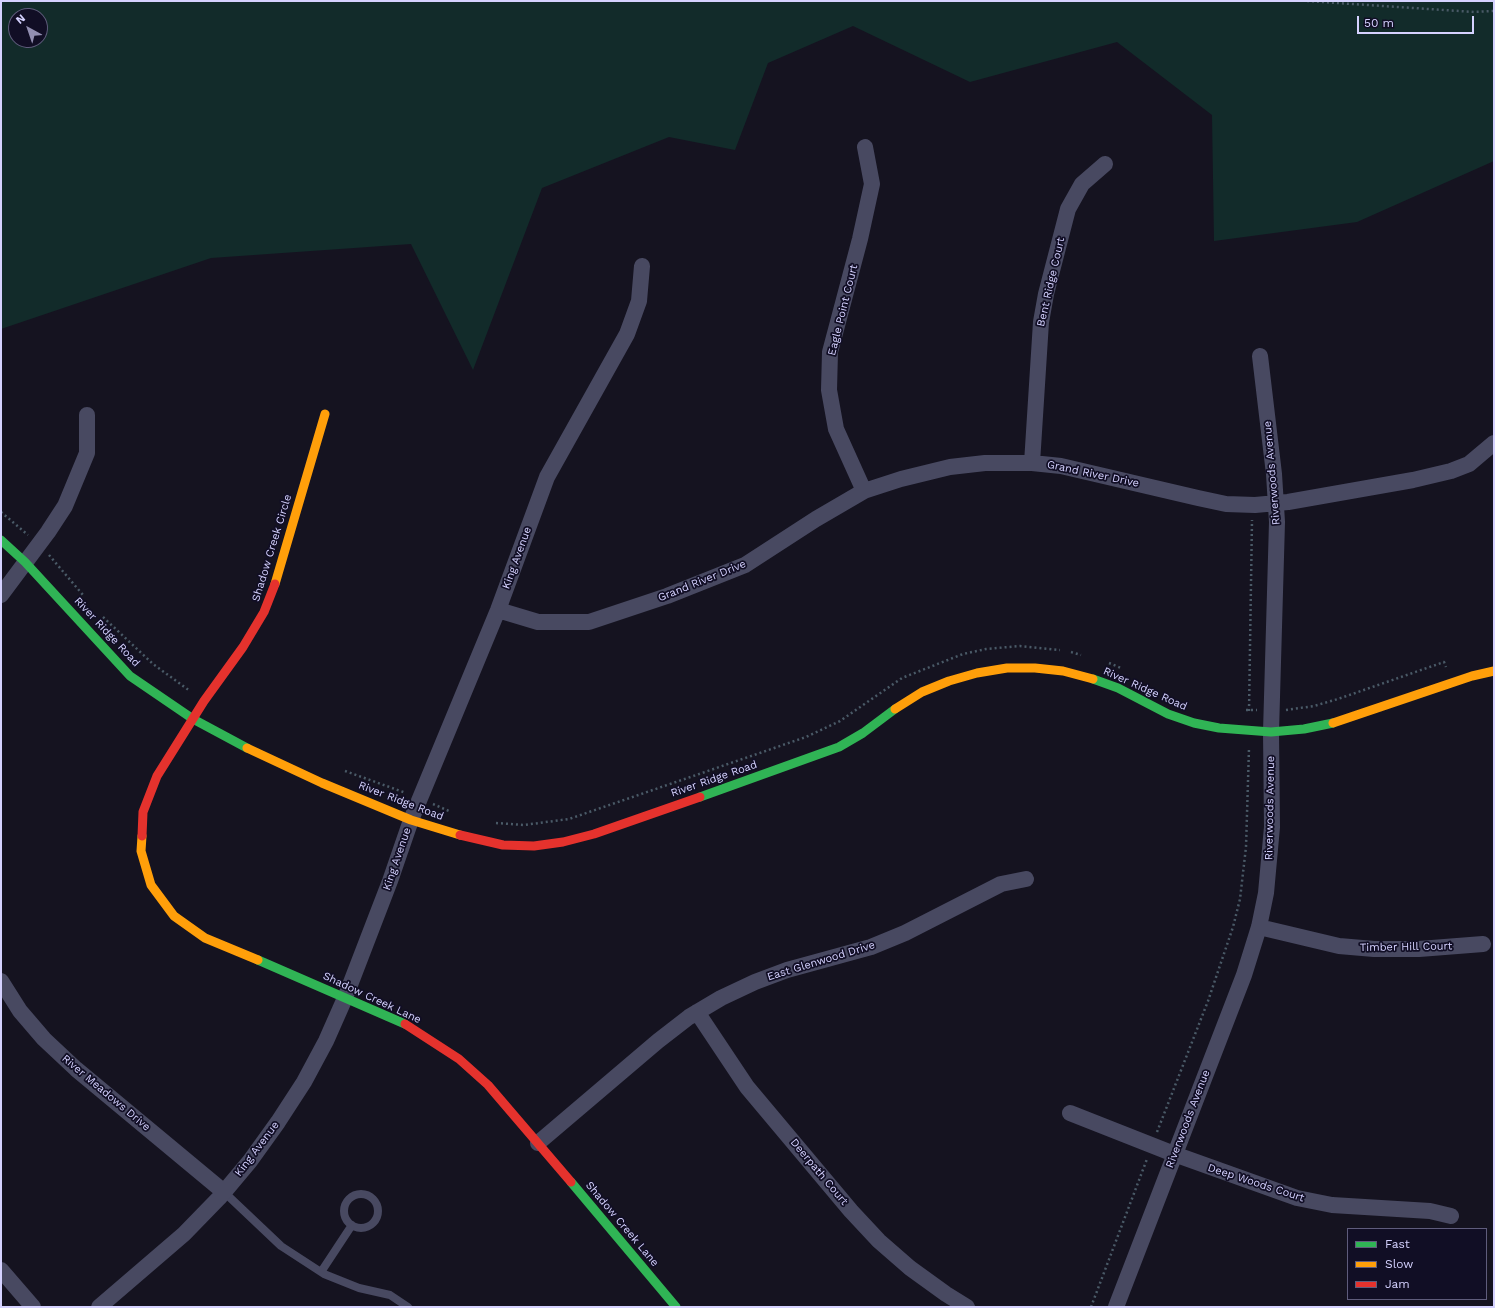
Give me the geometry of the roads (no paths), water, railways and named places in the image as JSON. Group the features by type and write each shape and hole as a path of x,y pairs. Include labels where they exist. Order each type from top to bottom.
{"street":[{"name":"Eagle Point Court","path":"864,491 836,429 829,390 830,352 860,239 872,184 865,147"},
{"name":"Bent Ridge Court","path":"1032,463 1041,322 1046,294 1068,209 1082,184 1105,164"},
{"name":"King Avenue","path":"99,1307 184,1234 224,1192 258,1150 299,1088 326,1041 345,998 390,881 411,820 498,610 547,477 627,334 639,301 642,266"},
{"name":"Riverwoods Avenue","path":"1116,1307 1244,975 1259,927 1266,893 1271,856 1271,732 1276,503 1260,356"},
{"name":"Shadow Creek Circle","path":"193,719 243,648 264,612 274,587 325,414"},
{"path":"1,595 48,532 65,506 87,453 87,415"},
{"name":"Grand River Drive","path":"498,610 538,622 588,622 652,601 745,565 816,519 864,491 901,479 950,467 985,463 1032,463 1061,466 1098,473 1226,504 1254,505 1276,503 1413,480 1451,471 1469,464 1494,443"},
{"name":"River Ridge Road","path":"1,540 25,562 130,676 193,719 242,746 322,783 411,820 474,840 503,845 534,846 563,842 594,834 816,756 839,747 863,733 898,707 922,692 949,681 977,673 1007,668 1035,668 1063,671 1091,678 1118,688 1168,714 1194,723 1220,728 1271,732 1304,730 1330,724 1472,676 1494,671"},
{"name":"Shadow Creek Lane","path":"193,719 157,776 143,812 141,851 151,885 174,916 205,938 397,1020 430,1039 459,1059 488,1085 676,1307"},
{"name":"East Glenwood Drive","path":"538,1143 658,1041 697,1012 755,982 787,970 871,947 905,933 1001,884 1026,879"},
{"name":"Timber Hill Court","path":"1259,927 1339,946 1374,949 1419,949 1483,944"},
{"name":"River Meadows Drive","path":"1,981 20,1011 44,1040 76,1070 224,1192"},
{"name":"Deerpath Court","path":"697,1012 748,1087 879,1241 910,1268 967,1307"},
{"name":"Deep Woods Court","path":"1070,1113 1174,1154 1297,1198 1332,1205 1430,1211 1451,1216"},
{"path":"1,1270 33,1307"}],"lane":[{"path":"224,1192 281,1246 321,1272 358,1288 390,1296 408,1307"},
{"path":"360,1194 370,1197 377,1206 377,1217 374,1222 365,1228 352,1225 346,1219 344,1214 346,1203 354,1196 360,1194"},
{"path":"321,1272 352,1225"}]}
